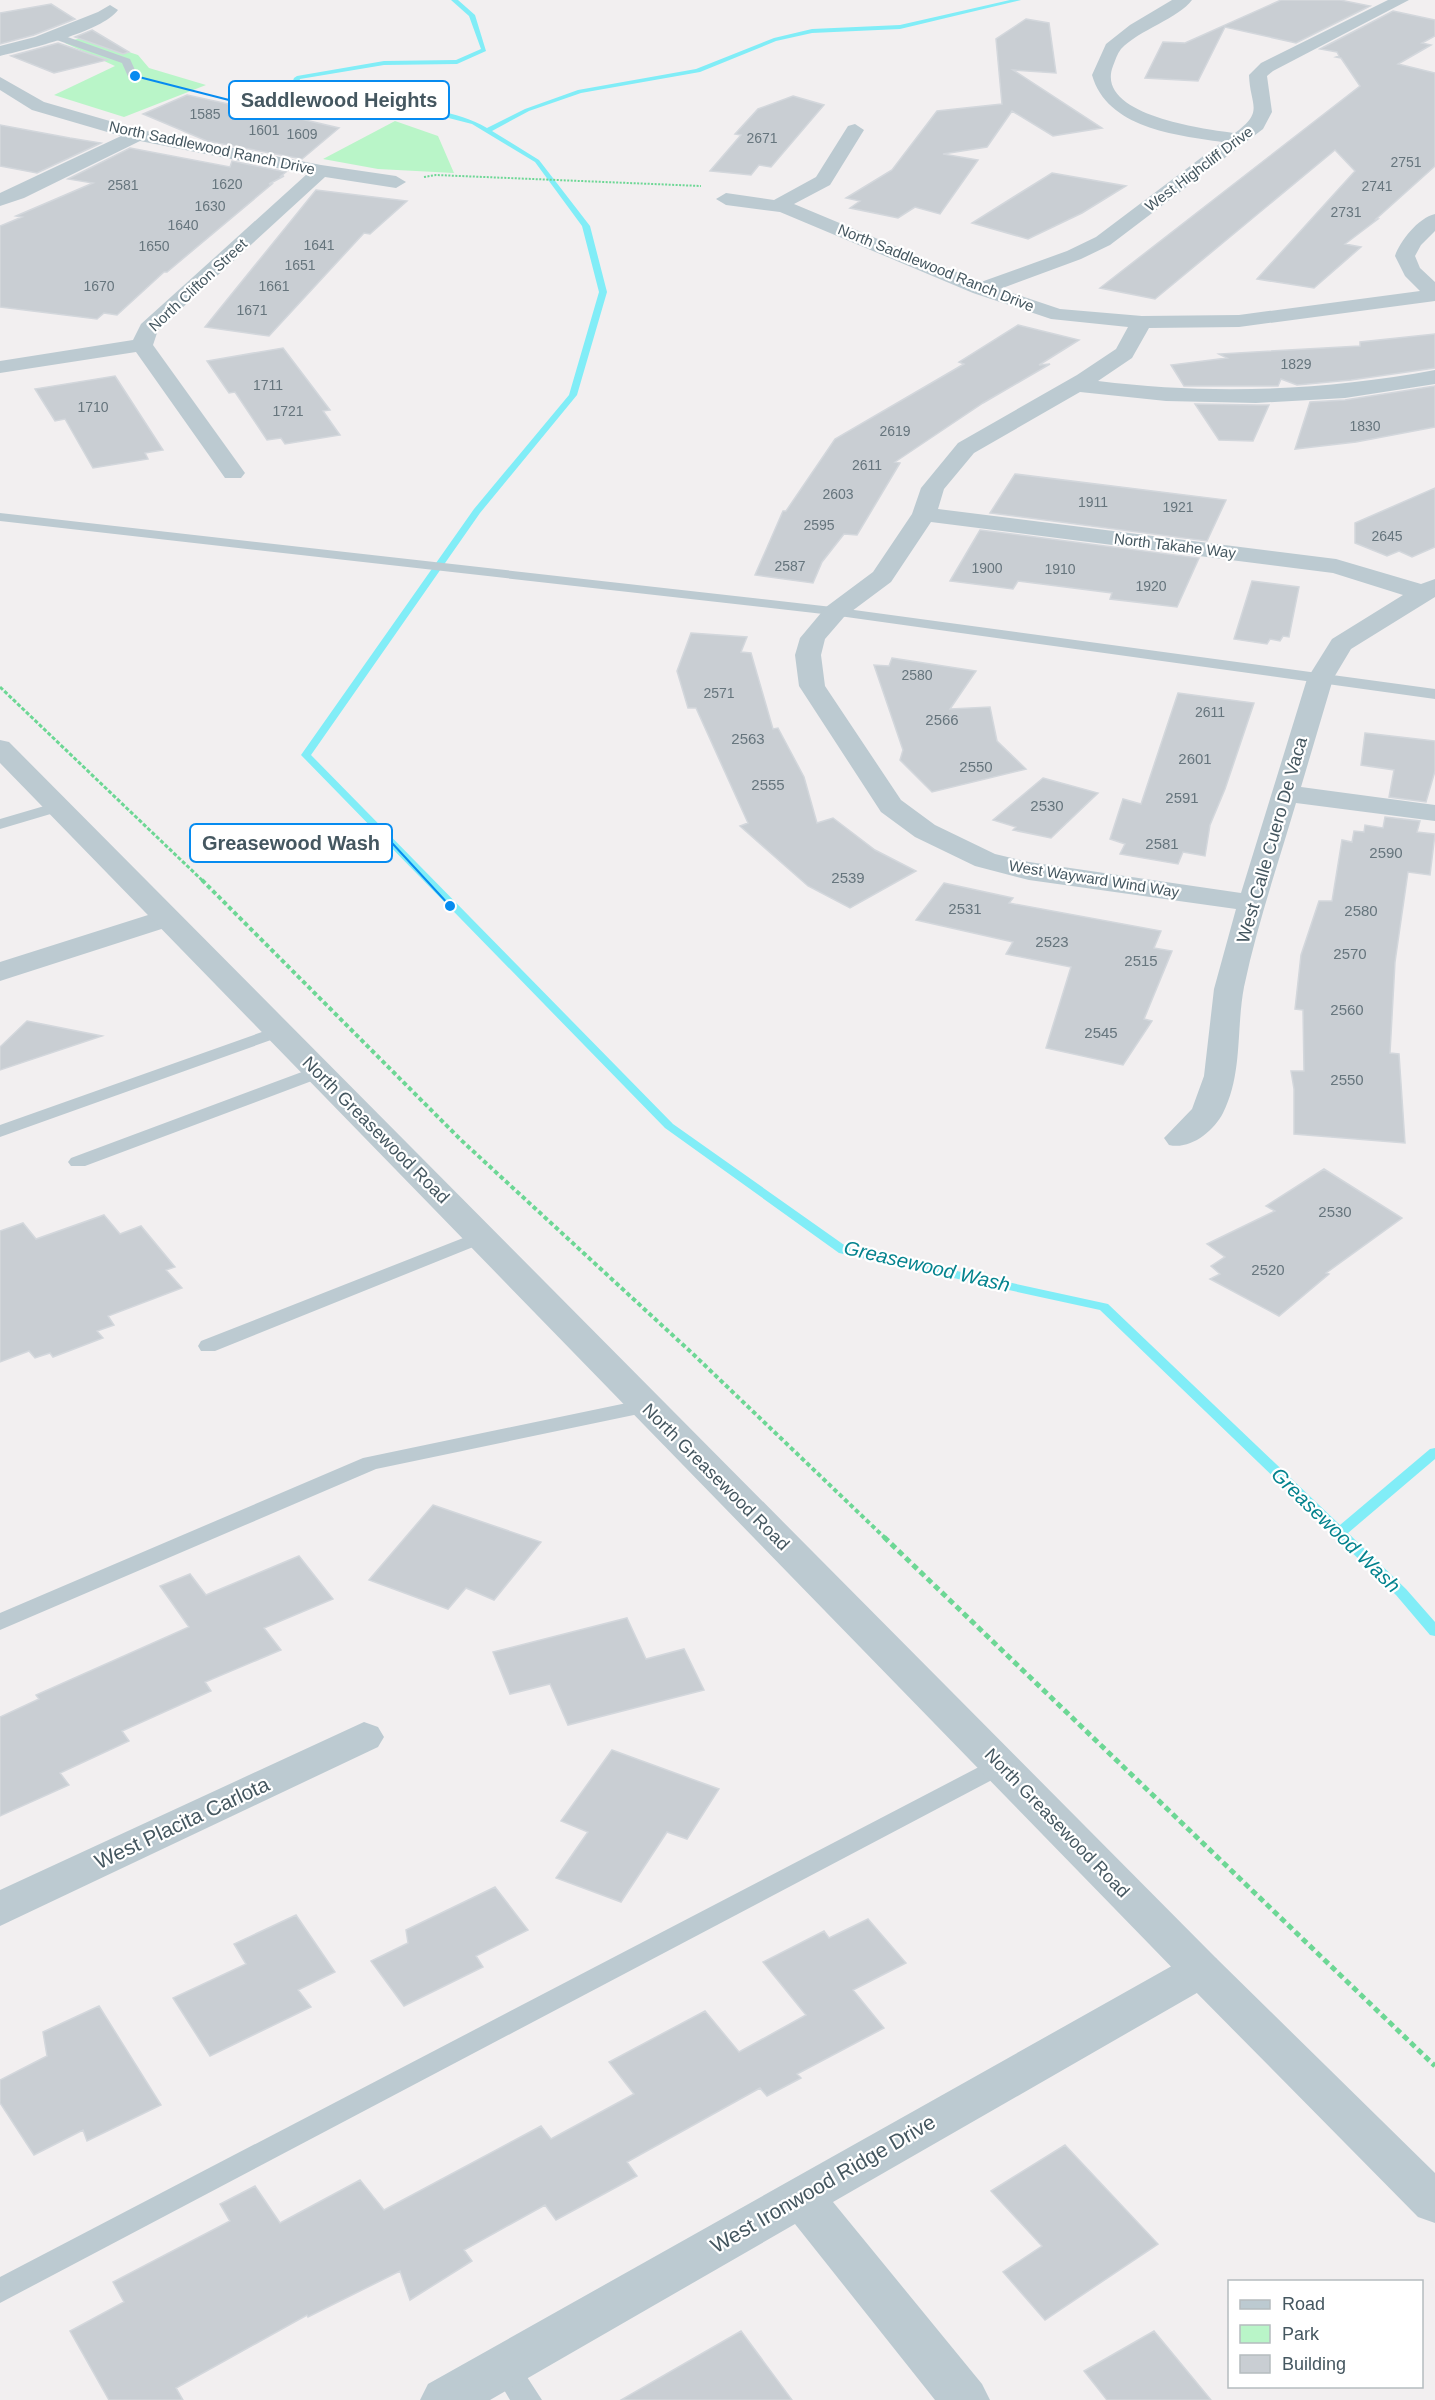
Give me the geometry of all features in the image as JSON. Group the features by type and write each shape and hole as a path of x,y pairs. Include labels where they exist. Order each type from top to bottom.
{"street":[{"path":"94,0 108,4 110,10"},
{"path":"1184,0 1136,29 1113,48 1101,75 1107,95 1124,109 1148,120 1192,132 1238,139"},
{"name":"West Highcliff Drive","path":"980,289 1074,255 1104,240 1257,126 1264,115 1264,106 1257,87 1258,75 1267,67 1401,0"},
{"path":"0,51 55,36 104,16 110,10 131,8"},
{"name":"North Saddlewood Ranch Drive","path":"0,82 38,106 138,135 321,171 396,182"},
{"path":"777,206 823,181 855,130"},
{"path":"6,194 138,135"},
{"name":"North Clifton Street","path":"233,473 142,345 148,328 321,171"},
{"name":"North Saddlewood Ranch Drive","path":"726,199 777,206 980,289 1058,315 1142,322 1239,321 1435,294"},
{"path":"1435,220 1407,245 1404,254 1410,273 1435,294"},
{"name":"West Wayward Wind Way","path":"1142,322 1124,353 1075,385 966,448 933,488 924,514 882,577 835,612 813,638 808,655 812,686 891,806 925,831 985,860 1029,871 1252,903"},
{"path":"0,368 142,345"},
{"path":"1075,385 1204,398 1279,398 1348,392 1435,377"},
{"name":"North Takahe Way","path":"924,514 1336,566 1429,590"},
{"name":"West Calle Cuero De Vaca","path":"1180,1138 1207,1113 1220,1076 1229,990 1252,903 1320,679 1341,644 1429,590"},
{"name":"North Greasewood Road","path":"0,748 1202,1970 1435,2203"},
{"path":"1286,793 1435,813"},
{"path":"0,972 167,918"},
{"name":"West Placita Carlota","path":"0,1909 364,1737"},
{"name":"West Ironwood Ridge Drive","path":"445,2400 515,2383 800,2196 1202,1970"},
{"path":"800,2196 965,2400"}],"lane":[{"path":"55,36 126,61 134,79"},
{"path":"0,517 835,612 1435,694"},
{"path":"0,824 58,807"},
{"path":"0,1131 279,1031"},
{"path":"78,1162 318,1072"},
{"path":"208,1346 481,1237"},
{"path":"0,1622 371,1463 646,1406"},
{"path":"0,2291 1000,1765"}],"path":[{"path":"396,182 436,175 701,186 726,199"},
{"path":"0,687 129,808 461,1140 710,1370 1435,2066"}],"green space":[{"path":"83,37 138,55 149,68 206,85 124,117 54,95 115,66 65,43"},
{"path":"395,121 438,136 454,173 378,169 323,159"}],"building":[{"path":"1281,0 1340,0 1370,6 1296,43 1225,27 1198,81 1145,78 1163,42 1185,43"},
{"path":"51,4 75,19 34,35 0,44 0,13"},
{"path":"1393,11 1435,20 1435,36 1422,43 1431,45 1398,64 1435,73 1435,166 1376,219 1378,219 1345,244 1361,247 1314,288 1257,279 1355,171 1335,150 1155,299 1100,288 1360,86 1341,58 1336,57 1339,56 1337,52 1320,49"},
{"path":"1026,19 1049,23 1056,73 1013,70 1102,128 1053,136 1012,111 987,147 943,154 978,160 940,214 915,207 898,218 850,208 860,201 846,198 892,170 937,111 1002,104 996,39"},
{"path":"92,30 129,52 123,54 75,37"},
{"path":"58,43 107,60 54,73 11,56"},
{"path":"187,95 339,128 302,159 207,141 143,114"},
{"path":"793,96 824,105 771,167 759,165 751,175 710,171 741,135 735,134 758,109"},
{"path":"0,125 101,143 37,173 0,166"},
{"path":"130,148 230,167 232,161 286,172 167,272 164,272 117,315 104,313 97,319 0,307 0,226 22,217 16,216 93,183 68,179"},
{"path":"1052,173 1126,186 1082,213 1028,239 972,223"},
{"path":"316,190 407,201 370,234 364,233 269,336 205,327"},
{"path":"1018,325 1079,340 1039,365 1050,364 983,403 895,462 900,463 857,535 844,534 822,562 813,583 755,575 783,511 786,511 835,439 964,364 959,362"},
{"path":"1435,334 1435,368 1351,380 1297,385 1281,379 1278,386 1184,386 1171,365 1227,358 1219,354 1360,346 1360,342"},
{"path":"283,348 330,410 323,411 340,435 285,444 281,438 267,440 235,392 229,393 207,361"},
{"path":"115,376 163,450 145,453 148,459 93,468 65,419 55,421 35,389"},
{"path":"1435,386 1435,427 1356,442 1295,449 1310,402 1345,400"},
{"path":"1195,404 1269,405 1253,441 1219,440"},
{"path":"1015,474 1226,500 1207,541 990,513"},
{"path":"1435,488 1435,547 1412,557 1399,551 1387,556 1355,543 1355,523"},
{"path":"980,530 1199,558 1177,607 1110,599 1112,593 1018,581 1013,589 950,581"},
{"path":"1252,581 1299,587 1289,637 1283,636 1280,641 1270,639 1267,644 1234,639"},
{"path":"691,633 747,637 741,652 751,653 773,729 778,728 804,777 817,823 833,818 875,850 916,871 850,908 808,886 740,826 748,823 696,708 688,708 677,671"},
{"path":"892,658 976,671 950,709 990,707 997,741 1026,769 932,792 900,760 903,750 874,665 889,666"},
{"path":"1178,693 1254,703 1225,789 1210,825 1205,856 1183,852 1178,864 1120,854 1125,844 1110,839 1123,799 1141,804"},
{"path":"1365,733 1435,741 1435,771 1426,802 1389,797 1394,770 1361,765"},
{"path":"1043,778 1098,793 1051,838 1013,830 1016,827 993,820"},
{"path":"1385,817 1420,821 1417,832 1435,834 1430,875 1408,872 1395,962 1390,1053 1399,1054 1405,1143 1294,1134 1294,1089 1291,1071 1304,1071 1303,1010 1295,1009 1301,955 1319,901 1332,901 1342,840 1352,842 1354,831 1364,832 1365,825 1383,828"},
{"path":"944,883 1013,898 1009,903 1161,931 1154,948 1172,951 1144,1019 1152,1021 1123,1065 1046,1048 1071,967 1006,954 1013,942 916,920"},
{"path":"27,1021 102,1036 0,1070 0,1047"},
{"path":"1324,1169 1402,1218 1326,1273 1329,1274 1279,1316 1210,1279 1220,1274 1211,1266 1225,1257 1207,1244 1275,1211 1266,1206"},
{"path":"104,1215 120,1234 141,1226 175,1267 166,1270 182,1288 108,1316 114,1325 97,1331 103,1338 53,1357 50,1353 35,1358 29,1351 0,1362 0,1231 23,1223 36,1239"},
{"path":"433,1505 541,1542 494,1600 466,1588 448,1609 369,1580"},
{"path":"299,1556 333,1599 264,1628 281,1650 205,1682 211,1691 122,1731 129,1741 60,1773 69,1785 0,1816 0,1717 39,1699 36,1695 189,1627 160,1586 190,1574 206,1595"},
{"path":"627,1618 646,1659 684,1649 704,1690 568,1725 550,1684 510,1694 493,1652"},
{"path":"612,1750 719,1789 687,1839 667,1832 621,1902 556,1878 588,1832 561,1821"},
{"path":"495,1887 528,1930 476,1956 483,1967 404,2006 371,1961 408,1943 406,1930"},
{"path":"296,1915 335,1972 298,1990 311,2007 210,2056 173,1998 246,1964 234,1944"},
{"path":"868,1919 906,1963 853,1990 884,2028 797,2074 801,2078 767,2096 760,2088 627,2162 637,2176 556,2220 545,2205 464,2250 472,2261 410,2300 400,2271 308,2317 307,2315 176,2388 183,2400 109,2400 70,2331 124,2302 113,2282 230,2221 220,2204 255,2186 280,2223 360,2180 384,2210 541,2126 551,2139 634,2094 609,2062 705,2011 739,2052 806,2015 763,1962 824,1931 829,1938"},
{"path":"99,2006 161,2105 87,2141 83,2130 34,2155 0,2103 0,2080 47,2056 43,2032"},
{"path":"1065,2145 1158,2244 1045,2320 1003,2272 1042,2246 991,2191"},
{"path":"741,2331 792,2400 621,2400"},
{"path":"1154,2331 1211,2400 1107,2400 1084,2371"}],"waterway":[{"name":"Greasewood Wash","path":"454,0 472,15 484,50 457,62 384,63 297,78 291,94 327,101 433,112 474,123 487,131"},
{"path":"487,131 527,110 580,91 698,71 774,40 812,31 900,27 1018,0"},
{"name":"Greasewood Wash","path":"487,131 537,161 586,226 603,292 573,395 477,511 306,755 669,1126 843,1250 1104,1307 1339,1533"},
{"path":"1339,1533 1435,1452"},
{"name":"Greasewood Wash","path":"1339,1533 1401,1592 1435,1631"}],"place":[{"name":"Saddlewood Heights","path":"135,76"},
{"name":"Greasewood Wash","path":"450,906"}]}
